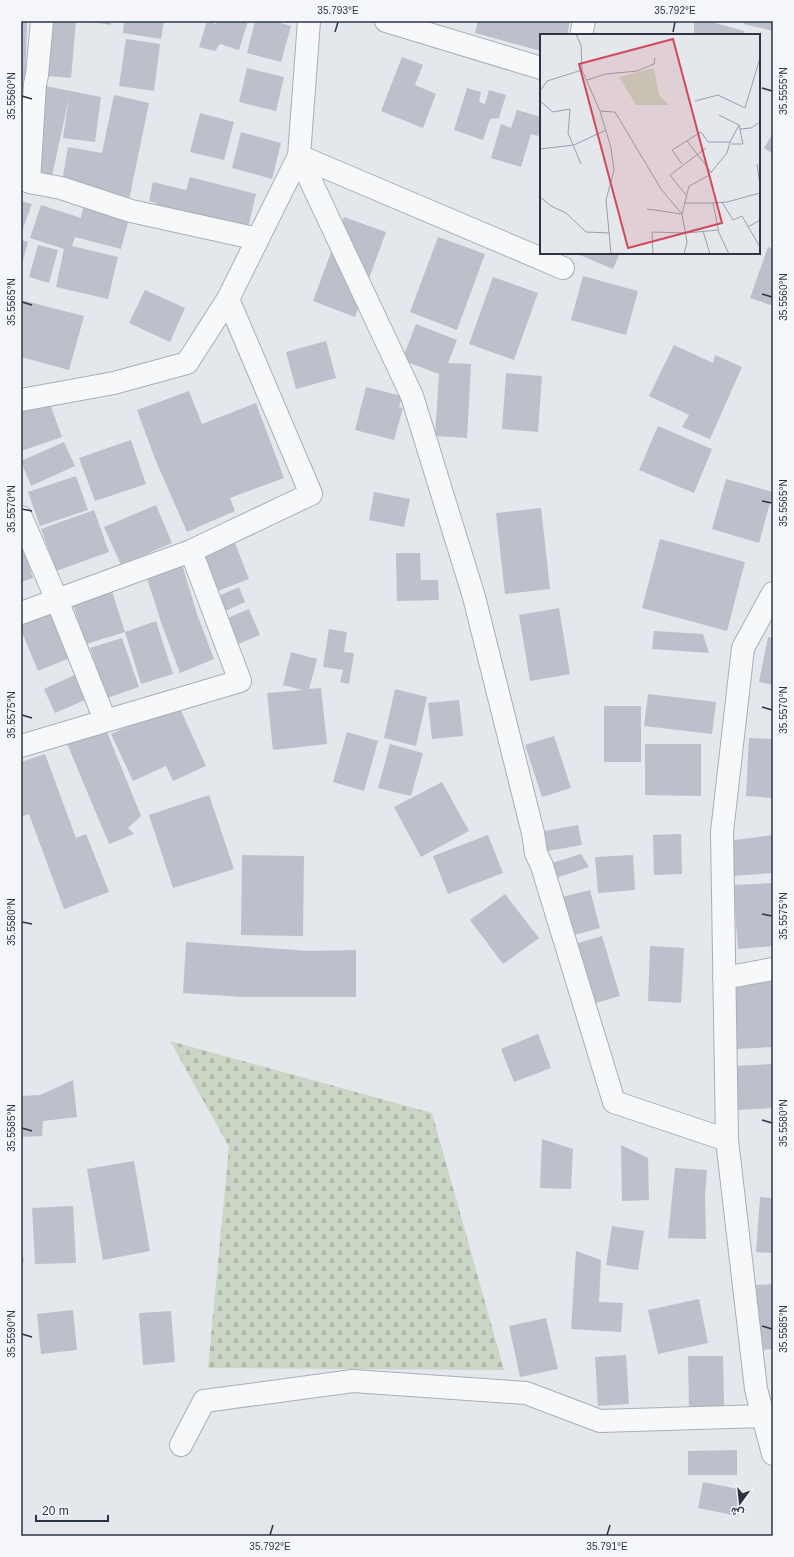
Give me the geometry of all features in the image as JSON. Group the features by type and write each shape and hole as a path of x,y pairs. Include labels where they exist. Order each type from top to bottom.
{"street":[{"path":"42,21 38,75 35,84 25,180 61,188 131,211 258,239"},
{"path":"21,400 114,383 187,363 228,299 299,156 308,21"},
{"path":"386,21 540,68"},
{"path":"581,34 584,21"},
{"path":"299,156 563,268"},
{"path":"299,156 412,396 474,597 533,833 536,852 542,866 614,1102 727,1140"},
{"path":"21,613 190,551 311,494 228,299"},
{"path":"21,517 57,600 105,720"},
{"path":"21,746 240,681 190,551"},
{"path":"773,593 743,648 722,832 727,1140 756,1389 773,1454"},
{"path":"724,978 773,970"},
{"path":"180,1445 204,1400 353,1381 526,1393 600,1421 763,1416"}],"green space":[{"path":"170,1041 432,1113 504,1370 208,1368 229,1147"}],"building":[{"path":"21,21 27,21 25,87 21,87"},
{"path":"42,21 76,21 71,78 37,75"},
{"path":"85,21 111,21 111,25"},
{"path":"124,21 164,21 161,39 123,33"},
{"path":"207,21 216,24 217,21 248,21 239,50 220,44 215,51 199,47"},
{"path":"255,21 274,21 291,26 281,62 247,53"},
{"path":"478,21 570,21 567,34 540,34 540,51 475,33"},
{"path":"694,21 708,21 744,31 743,34 694,34"},
{"path":"745,21 773,21 773,31 744,24"},
{"path":"126,39 160,44 154,91 119,86"},
{"path":"402,57 423,65 415,85 436,94 423,128 381,111"},
{"path":"247,68 284,77 276,111 239,102"},
{"path":"35,84 101,97 95,142 63,138 69,98 50,185 21,179"},
{"path":"467,88 481,92 479,102 485,104 489,90 506,95 499,118 490,119 483,140 454,130"},
{"path":"114,95 149,103 129,200 61,188 68,147 102,153"},
{"path":"517,110 540,117 540,130 538,136 531,134 521,167 491,158 501,124 511,128"},
{"path":"200,113 234,122 224,160 190,152"},
{"path":"241,132 281,143 272,179 232,168"},
{"path":"773,133 773,154 764,148"},
{"path":"190,177 256,194 244,244 151,221 156,203 149,201 153,182 186,190"},
{"path":"85,200 131,211 121,249 75,237 72,246 118,257 108,299 56,287 64,249 30,238 41,205 81,218"},
{"path":"21,201 32,204 21,234"},
{"path":"344,217 386,232 355,317 313,301"},
{"path":"438,237 485,254 457,330 410,312"},
{"path":"21,240 28,242 21,267"},
{"path":"38,245 58,250 49,283 29,277"},
{"path":"768,247 773,249 773,306 750,298"},
{"path":"577,254 620,254 613,269"},
{"path":"583,276 638,291 626,335 571,320"},
{"path":"493,277 538,293 514,360 469,344"},
{"path":"145,290 185,308 170,342 129,323"},
{"path":"21,300 84,316 69,370 21,357"},
{"path":"416,324 457,340 448,363 471,364 467,438 435,436 439,374 402,360"},
{"path":"326,341 336,378 296,389 286,352"},
{"path":"674,345 713,363 715,355 742,367 710,439 682,427 689,415 649,396"},
{"path":"506,373 542,376 538,432 502,429"},
{"path":"366,387 402,396 399,407 403,408 394,440 355,430"},
{"path":"189,391 202,424 256,403 284,478 230,498 235,511 187,532 155,459 137,410"},
{"path":"49,401 62,437 21,451 21,411"},
{"path":"658,426 712,449 694,493 639,470"},
{"path":"131,440 146,484 95,501 79,458"},
{"path":"64,442 75,466 31,486 21,461"},
{"path":"76,476 88,510 40,526 28,492"},
{"path":"726,479 773,492 759,543 712,529"},
{"path":"374,492 410,499 404,527 369,520"},
{"path":"156,505 172,543 121,565 104,527"},
{"path":"541,508 550,589 505,594 496,513"},
{"path":"94,510 109,552 56,571 41,529"},
{"path":"233,538 249,579 210,594 194,553"},
{"path":"660,539 745,562 727,631 642,608"},
{"path":"21,541 33,578 21,582"},
{"path":"396,553 420,553 421,580 438,580 439,600 397,601"},
{"path":"181,561 197,614 214,659 180,673 162,625 145,572"},
{"path":"110,585 125,632 86,644 71,598"},
{"path":"239,587 245,602 221,613 214,598"},
{"path":"51,605 72,657 38,671 21,630 21,617"},
{"path":"559,608 570,674 530,681 519,615"},
{"path":"249,609 260,635 231,647 220,621"},
{"path":"156,621 173,674 141,684 125,632"},
{"path":"329,629 347,632 344,652 354,653 349,684 340,682 343,670 323,667"},
{"path":"654,631 703,634 709,653 652,649"},
{"path":"768,637 773,638 773,685 759,682"},
{"path":"122,638 139,687 107,698 90,648"},
{"path":"291,652 317,659 309,689 321,688 327,744 273,750 267,693 303,690 283,685"},
{"path":"81,672 92,697 55,713 44,689"},
{"path":"395,689 427,697 416,746 384,738"},
{"path":"648,694 716,702 712,734 644,726"},
{"path":"459,700 463,736 432,739 428,703"},
{"path":"178,704 206,766 173,781 166,766 133,781 111,734"},
{"path":"604,706 641,706 641,762 604,762"},
{"path":"105,727 141,816 128,828 134,834 109,844 66,741"},
{"path":"347,732 378,741 364,791 333,782"},
{"path":"554,736 571,788 542,797 525,745"},
{"path":"749,738 773,739 773,798 746,796"},
{"path":"390,744 423,753 411,796 378,788"},
{"path":"645,744 701,744 701,796 645,795"},
{"path":"45,754 76,838 86,834 109,892 64,909 29,814 21,817 21,762"},
{"path":"442,782 469,831 421,857 394,807"},
{"path":"209,795 234,869 173,888 149,815"},
{"path":"578,825 582,845 536,853 533,833"},
{"path":"681,834 682,874 654,875 653,835"},
{"path":"488,835 503,873 448,894 433,856"},
{"path":"773,835 773,873 732,876 727,841"},
{"path":"581,854 589,867 544,882 542,866"},
{"path":"242,855 304,856 303,936 241,935"},
{"path":"633,855 635,890 598,893 595,857"},
{"path":"773,883 773,946 738,949 733,885"},
{"path":"590,890 600,928 553,941 542,902"},
{"path":"505,894 539,938 503,964 470,920"},
{"path":"602,936 620,996 579,1008 561,948"},
{"path":"186,942 310,951 356,950 356,997 244,997 183,993"},
{"path":"650,946 684,948 681,1003 648,1001"},
{"path":"773,979 773,1047 737,1049 733,982"},
{"path":"538,1034 551,1068 514,1082 501,1049"},
{"path":"773,1064 773,1108 737,1110 735,1066"},
{"path":"73,1080 77,1117 43,1121 42,1136 21,1137 21,1096 40,1095"},
{"path":"542,1139 573,1149 571,1189 540,1188"},
{"path":"621,1145 648,1158 649,1200 622,1201"},
{"path":"134,1161 150,1251 103,1260 87,1169"},
{"path":"675,1168 707,1170 705,1196 706,1239 668,1238"},
{"path":"760,1197 773,1198 773,1253 756,1252"},
{"path":"73,1206 76,1263 35,1264 32,1208"},
{"path":"612,1226 644,1231 638,1270 606,1265"},
{"path":"21,1242 24,1263 21,1263"},
{"path":"576,1251 601,1260 599,1302 623,1303 621,1332 571,1329"},
{"path":"773,1284 773,1349 761,1350 756,1285"},
{"path":"699,1299 708,1343 658,1354 648,1310"},
{"path":"73,1310 77,1350 41,1354 37,1314"},
{"path":"171,1311 175,1362 143,1365 139,1313"},
{"path":"546,1318 558,1369 520,1377 509,1326"},
{"path":"626,1355 629,1404 598,1406 595,1357"},
{"path":"688,1356 723,1356 724,1407 689,1408"},
{"path":"737,1450 737,1475 688,1475 688,1451"},
{"path":"703,1482 743,1490 738,1516 698,1508"}]}
